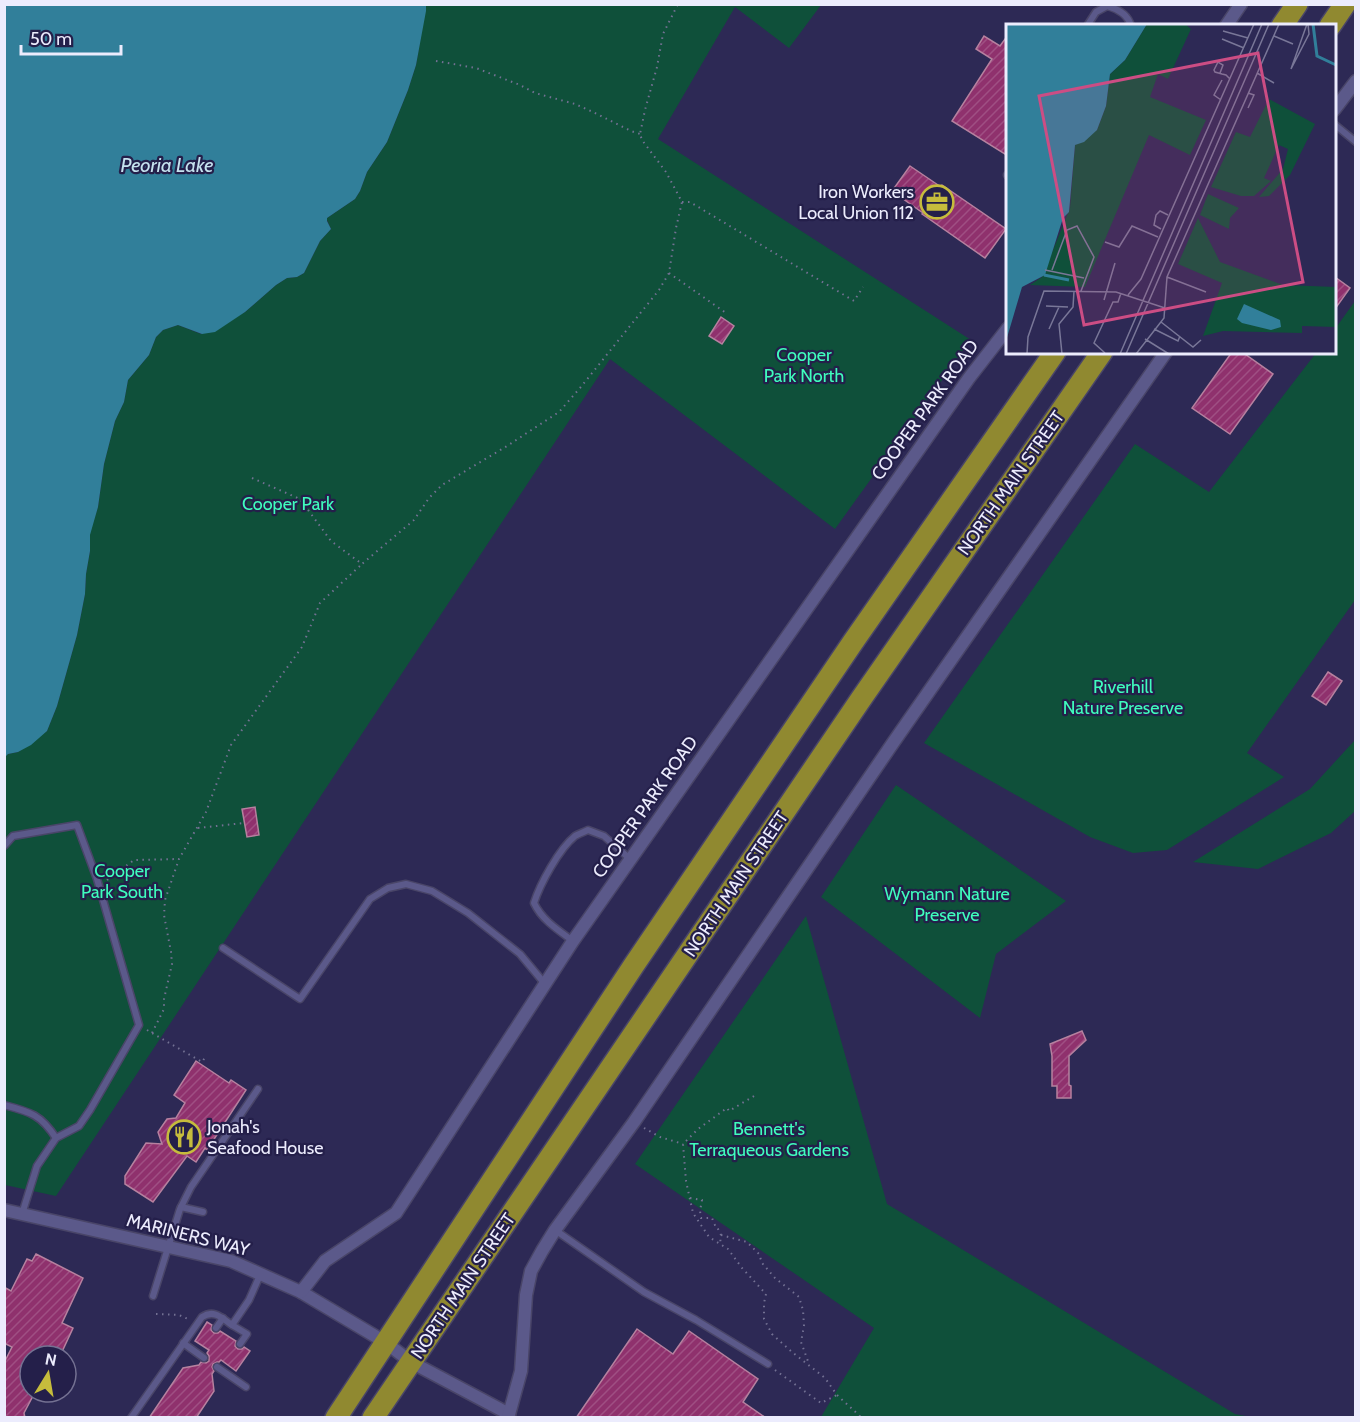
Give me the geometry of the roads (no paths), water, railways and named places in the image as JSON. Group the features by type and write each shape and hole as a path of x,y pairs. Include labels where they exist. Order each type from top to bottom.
{"highway":[{"path":"1283,24 1297,4"},
{"path":"1331,24 1345,4"},
{"name":"NORTH MAIN STREET","path":"336,1418 634,964 1053,354"},
{"name":"NORTH MAIN STREET","path":"373,1418 873,682 1101,354"}],"street":[{"path":"1228,24 1241,4"},
{"path":"1336,109 1356,81"},
{"name":"COOPER PARK ROAD","path":"301,1293 325,1261 396,1213 573,941 969,378 1006,331"},
{"path":"508,1416 521,1371 526,1295 531,1272 555,1230 634,1122 895,740 1165,354"},
{"name":"MARINERS WAY","path":"4,1210 231,1261 261,1273 301,1293 385,1342 411,1362 508,1416"}],"lane":[{"path":"1088,24 1096,12 1107,6 1117,9 1129,19 1130,24"},
{"path":"1336,125 1356,142"},
{"path":"4,846 13,836 77,825 99,885 139,1025 79,1126 56,1138 37,1166 21,1214"},
{"path":"573,941 550,924 534,903 562,849 576,835 588,830 604,836 630,860"},
{"path":"222,948 300,999 370,899 387,888 406,884 432,891 468,913 520,954 545,984"},
{"path":"153,1296 181,1207 192,1186 258,1089"},
{"path":"4,1105 24,1110 37,1117 47,1124 56,1138"},
{"path":"181,1207 203,1212"},
{"path":"555,1230 644,1292 696,1320 768,1364"},
{"path":"232,1325 249,1300 261,1273"},
{"path":"131,1418 202,1317 208,1313 215,1313 247,1335 240,1344"},
{"path":"216,1328 223,1318"},
{"path":"183,1343 201,1356 203,1346"},
{"path":"222,1367 246,1387"}],"water":[{"name":"Peoria Lake","path":"5,4 426,4 416,65 387,142 367,172 355,199 327,218 331,229 320,241 304,273 297,277 287,278 276,285 245,312 215,332 202,334 178,325 163,330 156,337 149,355 128,380 124,402 115,421 104,464 98,507 90,535 85,594 77,635 57,706 47,731 31,745 5,757"}],"place":[{"name":"Iron Workers Local Union 112","path":"937,202"},
{"name":"Jonah's Seafood House","path":"184,1137"}],"park label":[{"name":"Cooper Park North","path":"804,365"},
{"name":"Cooper Park","path":"288,504"},
{"name":"Riverhill Nature Preserve","path":"1123,697"},
{"name":"Cooper Park South","path":"122,881"},
{"name":"Wymann Nature Preserve","path":"947,904"},
{"name":"Bennett's Terraqueous Gardens","path":"769,1139"}]}
